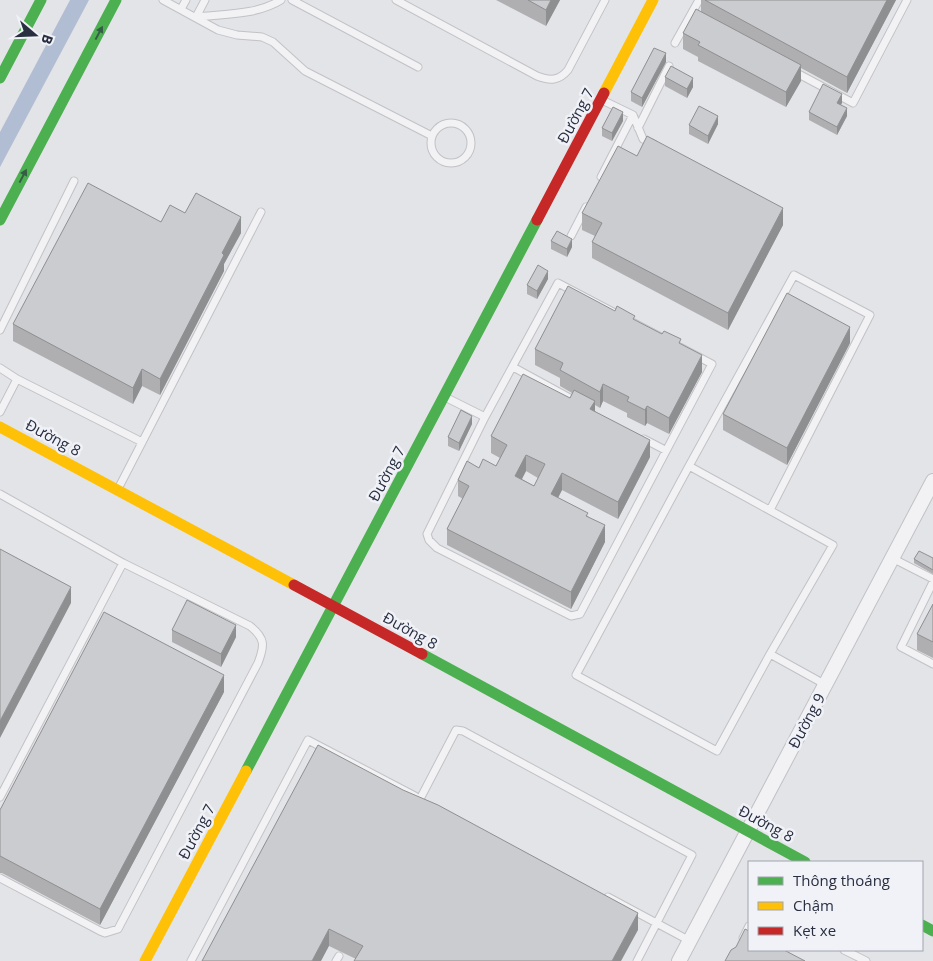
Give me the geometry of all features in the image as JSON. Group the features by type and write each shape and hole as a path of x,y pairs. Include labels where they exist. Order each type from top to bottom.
{"street":[{"path":"0,78 41,0"},
{"path":"0,220 116,0"},
{"name":"Đường 7","path":"145,961 602,100 653,0"},
{"name":"Đường 8","path":"0,427 118,489 803,861"},
{"name":"Đường 9","path":"679,961 933,481"}],"lane":[{"path":"163,0 218,30 237,35 262,37 273,42 304,71 432,136"},
{"path":"181,9 186,0"},
{"path":"196,17 205,0"},
{"path":"196,17 259,9 281,0"},
{"path":"292,0 418,67"},
{"path":"396,0 537,76 548,80 560,78 568,70 604,0"},
{"path":"675,44 699,0"},
{"path":"785,66 853,103 907,0"},
{"path":"691,15 700,19"},
{"path":"638,128 669,66"},
{"path":"602,100 633,115 643,139 660,147"},
{"path":"598,184 633,115"},
{"path":"447,123 460,125 470,134 472,140 469,154 459,162 446,163 440,160 432,150 432,136 441,126 447,123"},
{"path":"0,330 74,182"},
{"path":"572,236 589,202"},
{"path":"118,489 261,212"},
{"path":"689,466 832,545 717,751 576,675 689,466 794,275 870,315 770,510"},
{"path":"558,283 712,364 580,614 571,616 437,548 429,540 427,534 512,367 558,283"},
{"path":"512,367 580,404"},
{"path":"0,368 142,442"},
{"path":"0,412 17,378"},
{"path":"445,397 485,417"},
{"path":"640,436 665,450"},
{"path":"0,494 123,563 250,626 259,634 262,640 258,663 118,929 105,933 100,931 0,878"},
{"path":"892,558 933,580 901,646 933,664"},
{"path":"0,797 123,563"},
{"path":"770,654 826,685"},
{"path":"420,799 456,730 463,731 692,855 637,961"},
{"path":"190,961 308,740 429,803"},
{"path":"604,895 690,941"},
{"path":"740,943 748,928"},
{"path":"846,951 866,961"}],"water":[{"path":"70,0 89,0 0,167 0,132"}],"building":[{"path":"528,0 551,0 546,10"},
{"path":"705,0 887,0 847,77"},
{"path":"696,9 801,65 786,92 698,45 700,42 683,33"},
{"path":"654,48 666,53 642,98 631,92"},
{"path":"671,66 693,78 687,89 665,77"},
{"path":"823,84 842,94 837,103 847,108 837,127 809,112"},
{"path":"699,106 718,116 708,136 689,125"},
{"path":"613,107 623,112 612,133 602,128"},
{"path":"647,136 783,208 728,313 592,242 602,223 582,213 618,146 637,156"},
{"path":"88,183 161,222 170,205 185,213 196,193 241,217 222,253 224,255 160,379 142,369 133,388 13,324"},
{"path":"557,231 572,239 567,249 551,241"},
{"path":"538,265 548,271 537,291 527,285"},
{"path":"568,286 615,311 617,306 635,316 633,319 662,334 664,331 681,339 679,343 702,355 669,418 647,406 645,410 627,401 629,397 603,384 600,392 560,370 563,363 535,349"},
{"path":"787,293 850,327 787,448 723,414"},
{"path":"523,374 570,398 574,390 595,401 590,409 650,440 618,502 562,473 551,494 588,513 586,516 605,525 571,592 447,529 469,486 458,480 467,461 479,468 483,459 496,466 507,445 491,436","holes":["526,455 545,464 534,486 515,476"]},
{"path":"461,410 472,416 459,443 448,437"},
{"path":"0,549 71,587 0,721"},
{"path":"919,551 933,558 933,570 914,559"},
{"path":"187,600 236,625 221,654 172,630"},
{"path":"933,604 933,642 917,634"},
{"path":"104,612 224,675 100,909 0,856 0,810"},
{"path":"318,745 403,790 438,805 638,913 612,961 354,961 363,946 329,929 312,961 202,961"},
{"path":"745,929 748,930 748,951 786,951 805,961 725,961 731,950 736,947"}],"traffic: fast":[{"path":"0,78 41,0"},
{"path":"0,220 116,0"},
{"path":"246,771 537,220"},
{"path":"422,654 803,861"},
{"path":"923,926 933,931"}],"traffic: slow":[{"path":"604,93 653,0"},
{"path":"0,427 294,585"},
{"path":"145,961 246,771"}],"traffic: jam":[{"path":"537,220 604,93"},
{"path":"294,585 422,654"}]}
